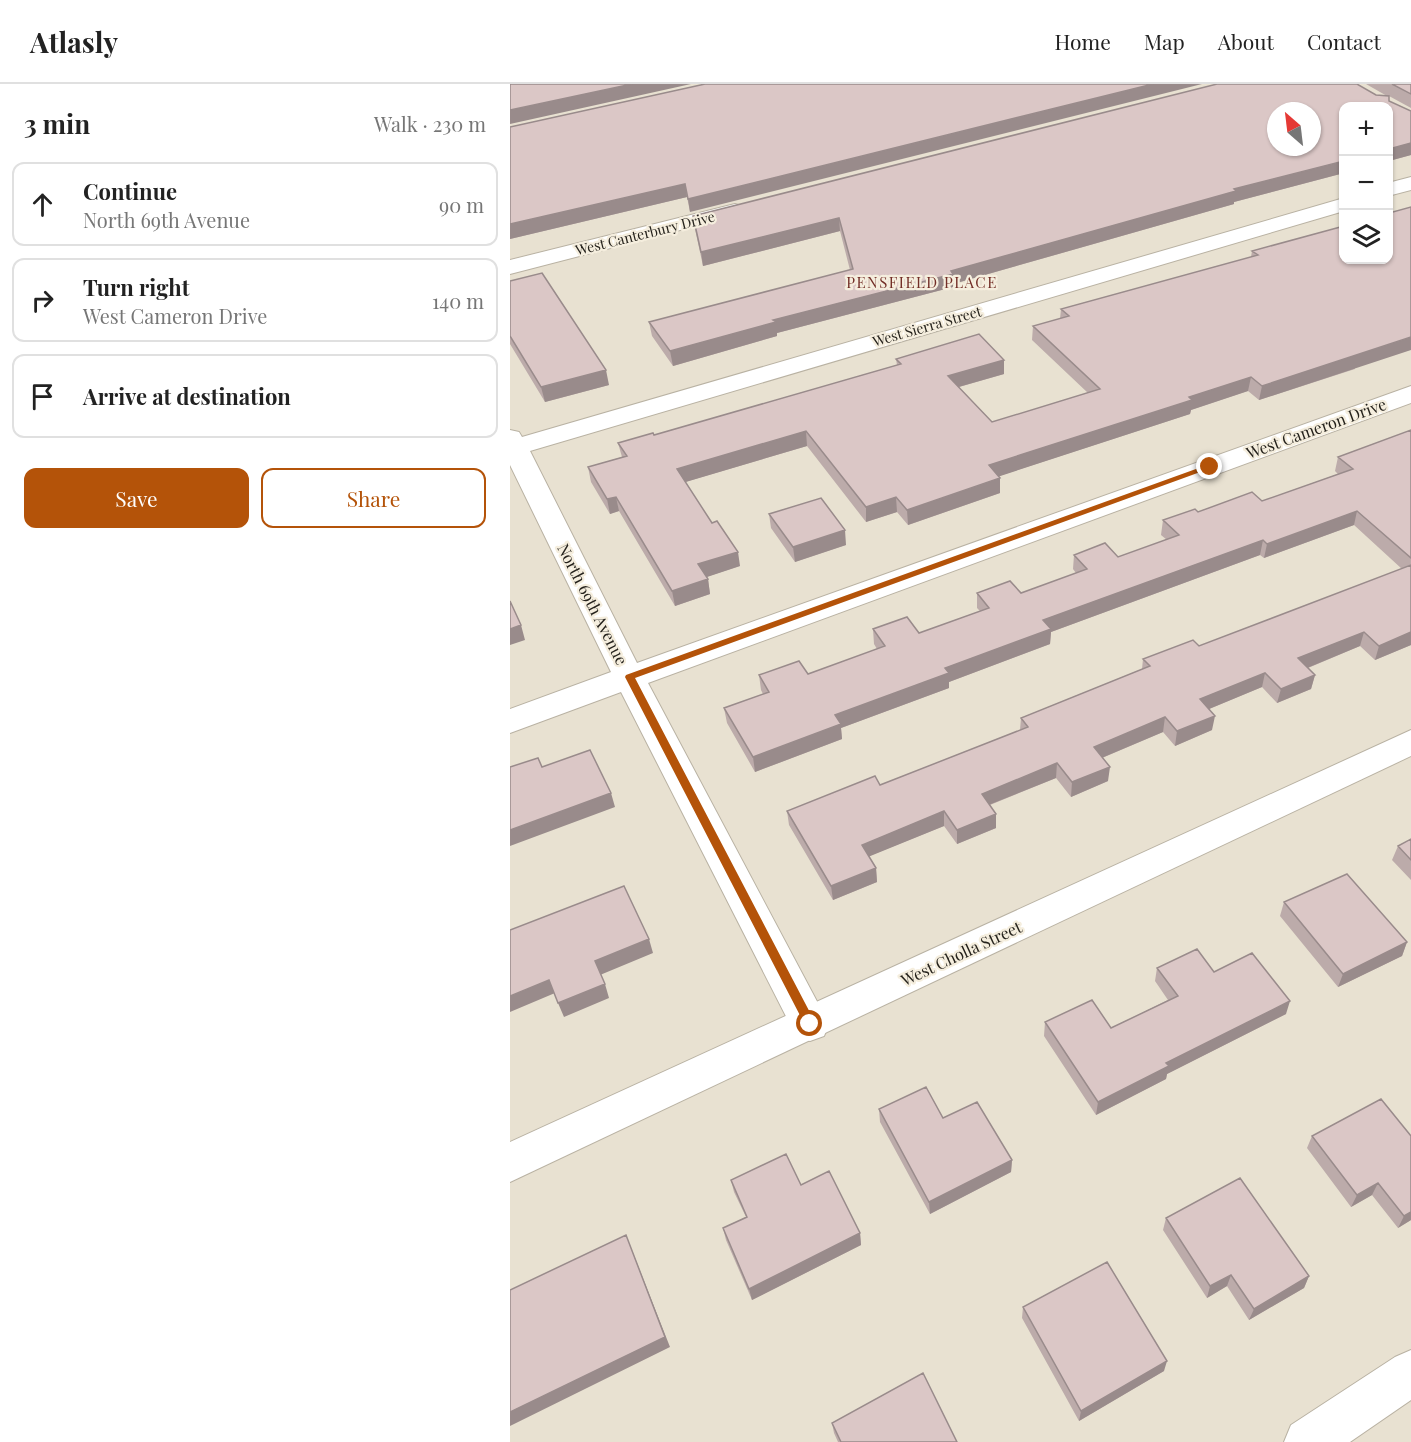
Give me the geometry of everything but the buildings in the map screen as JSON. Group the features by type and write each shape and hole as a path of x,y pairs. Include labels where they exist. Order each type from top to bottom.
{"street":[{"path":"1393,189 1411,183"},
{"name":"West Sierra Street","path":"512,445 1339,205"},
{"name":"West Canterbury Drive","path":"510,267 751,206"},
{"name":"West Cameron Drive","path":"510,721 1411,394"},
{"name":"North 69th Avenue","path":"512,445 810,1024"},
{"name":"West Cholla Street","path":"510,1162 1411,742"},
{"path":"1308,1442 1411,1372"}],"district":[{"name":"PENSFIELD PLACE","path":"922,282"}],"route":[{"path":"810,1024 630,677 1210,467"}]}
